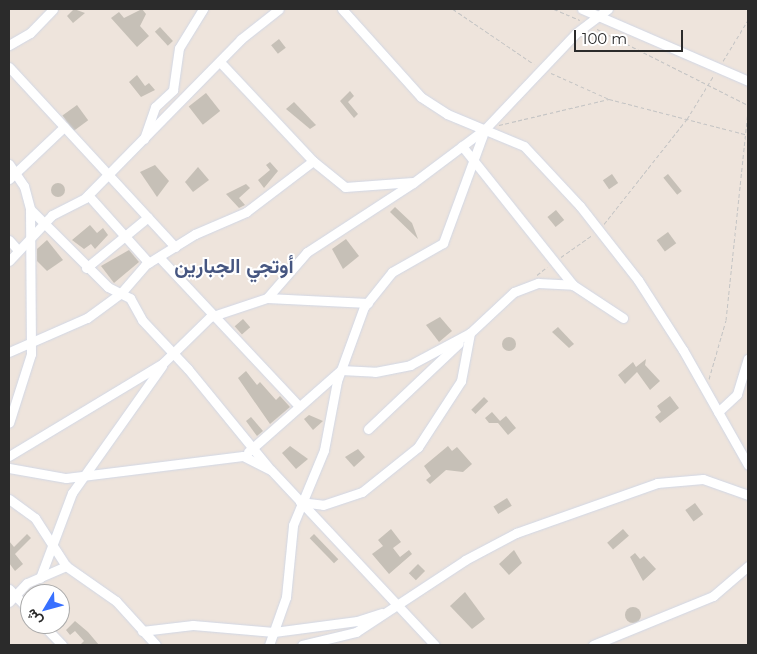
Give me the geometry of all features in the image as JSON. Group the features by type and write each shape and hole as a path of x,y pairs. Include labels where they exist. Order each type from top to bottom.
{"street":[{"path":"9,45 30,33 53,9"},
{"path":"143,142 155,107 173,90 179,48 203,9"},
{"path":"9,261 44,222 88,195 143,142 220,62 279,9"},
{"path":"342,9 420,97 448,114 486,129 531,152 599,230 643,288 706,390 748,465"},
{"path":"582,9 748,81"},
{"path":"267,298 307,252 415,182 486,129 542,69 588,24 608,9"},
{"path":"220,62 313,161 344,187 415,182"},
{"path":"9,67 175,247"},
{"path":"12,176 64,127"},
{"path":"269,645 286,597 293,525 300,502 324,450 341,370 368,303 392,272 443,243 473,159 486,129"},
{"path":"462,146 573,285 623,318"},
{"path":"9,352 87,318 121,294 149,263 159,256 246,212 313,161"},
{"path":"9,164 12,176 30,209 86,268 121,294 130,298 142,320 174,354 271,470 397,608 435,645"},
{"path":"88,195 149,263"},
{"path":"9,423 30,343 30,209"},
{"path":"86,268 148,217"},
{"path":"9,240 18,250"},
{"path":"159,256 299,406"},
{"path":"368,430 514,292 538,283 573,285"},
{"path":"9,456 163,364 216,315 267,298 368,303"},
{"path":"11,471 66,478 242,456 341,370 375,372 410,366 470,333"},
{"path":"300,502 323,505 362,492 418,448 461,381 470,333"},
{"path":"718,412 737,394 748,359"},
{"path":"40,578 72,493 163,364"},
{"path":"242,456 271,470"},
{"path":"302,645 356,632 397,608 465,560 516,533 657,483 703,479 748,495"},
{"path":"9,499 35,518 54,544 66,566 116,601 142,632 156,645"},
{"path":"11,595 40,578 66,566"},
{"path":"593,645 712,596 748,566"},
{"path":"142,632 193,625 274,632 357,621 397,608"},
{"path":"52,634 62,645"}],"path":[{"path":"453,9 542,69 610,99 748,135"},
{"path":"554,9 588,24 748,105"},
{"path":"530,280 599,230 687,119 748,20"},
{"path":"486,129 610,99"},
{"path":"706,390 726,320 748,112"}],"building":[{"path":"74,9 85,13 73,23 67,16"},
{"path":"142,9 146,14 140,26 149,36 137,47 111,18 119,12 124,18"},
{"path":"160,27 173,41 168,46 155,32"},
{"path":"279,39 286,48 278,54 271,45"},
{"path":"137,75 145,86 149,83 155,90 141,97 129,82"},
{"path":"350,91 354,96 348,102 358,114 354,118 340,101"},
{"path":"206,93 220,111 203,125 189,107"},
{"path":"294,102 316,125 310,129 286,109"},
{"path":"77,105 88,120 74,131 62,116"},
{"path":"270,162 278,171 264,188 258,180 270,170 266,165"},
{"path":"155,165 169,181 157,197 140,172"},
{"path":"198,167 209,180 193,192 185,182"},
{"path":"612,174 618,183 609,189 603,180"},
{"path":"668,174 682,191 677,195 663,178"},
{"path":"55,183 61,183 65,190 61,197 55,197 51,193 51,187"},
{"path":"246,184 250,188 239,198 245,205 239,208 226,194"},
{"path":"395,207 412,223 418,239 390,212"},
{"path":"556,210 564,220 556,227 547,217"},
{"path":"90,225 97,233 103,228 108,235 95,249 91,244 84,249 72,240"},
{"path":"668,232 676,243 665,252 657,240"},
{"path":"346,239 359,256 343,269 332,249"},
{"path":"47,240 63,260 47,271 37,261 37,249"},
{"path":"129,250 139,262 114,283 101,266"},
{"path":"440,317 452,331 439,342 426,325"},
{"path":"243,319 250,327 242,335 235,326"},
{"path":"558,327 574,344 569,348 552,332"},
{"path":"509,337 514,339 516,344 514,349 509,351 504,349 502,344 504,339"},
{"path":"646,359 645,365 660,381 650,390 637,372 625,384 618,375 633,362 636,367"},
{"path":"246,371 257,385 260,382 276,400 280,396 290,407 270,424 238,378"},
{"path":"670,396 679,408 660,423 655,417 661,412 657,406"},
{"path":"484,397 488,401 476,414 471,410"},
{"path":"492,412 500,421 506,416 516,428 508,435 498,423 489,423 485,418"},
{"path":"309,415 323,421 313,430 304,419"},
{"path":"251,417 263,431 257,436 246,421"},
{"path":"290,446 308,459 296,469 282,453"},
{"path":"448,446 452,451 457,447 472,464 463,472 446,470 430,484 426,480 431,476 424,466"},
{"path":"358,449 365,457 354,467 345,457"},
{"path":"507,498 512,506 498,514 493,506"},
{"path":"695,503 703,514 694,521 685,510"},
{"path":"391,529 401,542 393,548 400,557 409,550 412,554 389,574 372,554 383,546 378,540"},
{"path":"623,529 629,536 613,550 607,543"},
{"path":"27,534 31,538 15,554 23,564 15,571 9,563 9,541 14,547"},
{"path":"314,534 338,559 334,563 310,538"},
{"path":"514,550 522,563 509,575 499,564"},
{"path":"635,553 640,559 644,556 656,569 643,581 630,557"},
{"path":"418,564 425,571 416,580 409,573"},
{"path":"465,592 485,619 472,629 450,606"},
{"path":"633,607 641,615 633,623 625,615"},
{"path":"75,621 99,645 80,645 84,641 75,631 70,635 70,626"}],"district":[{"name":"أوتجي الجبارين","path":"234,266"}]}
